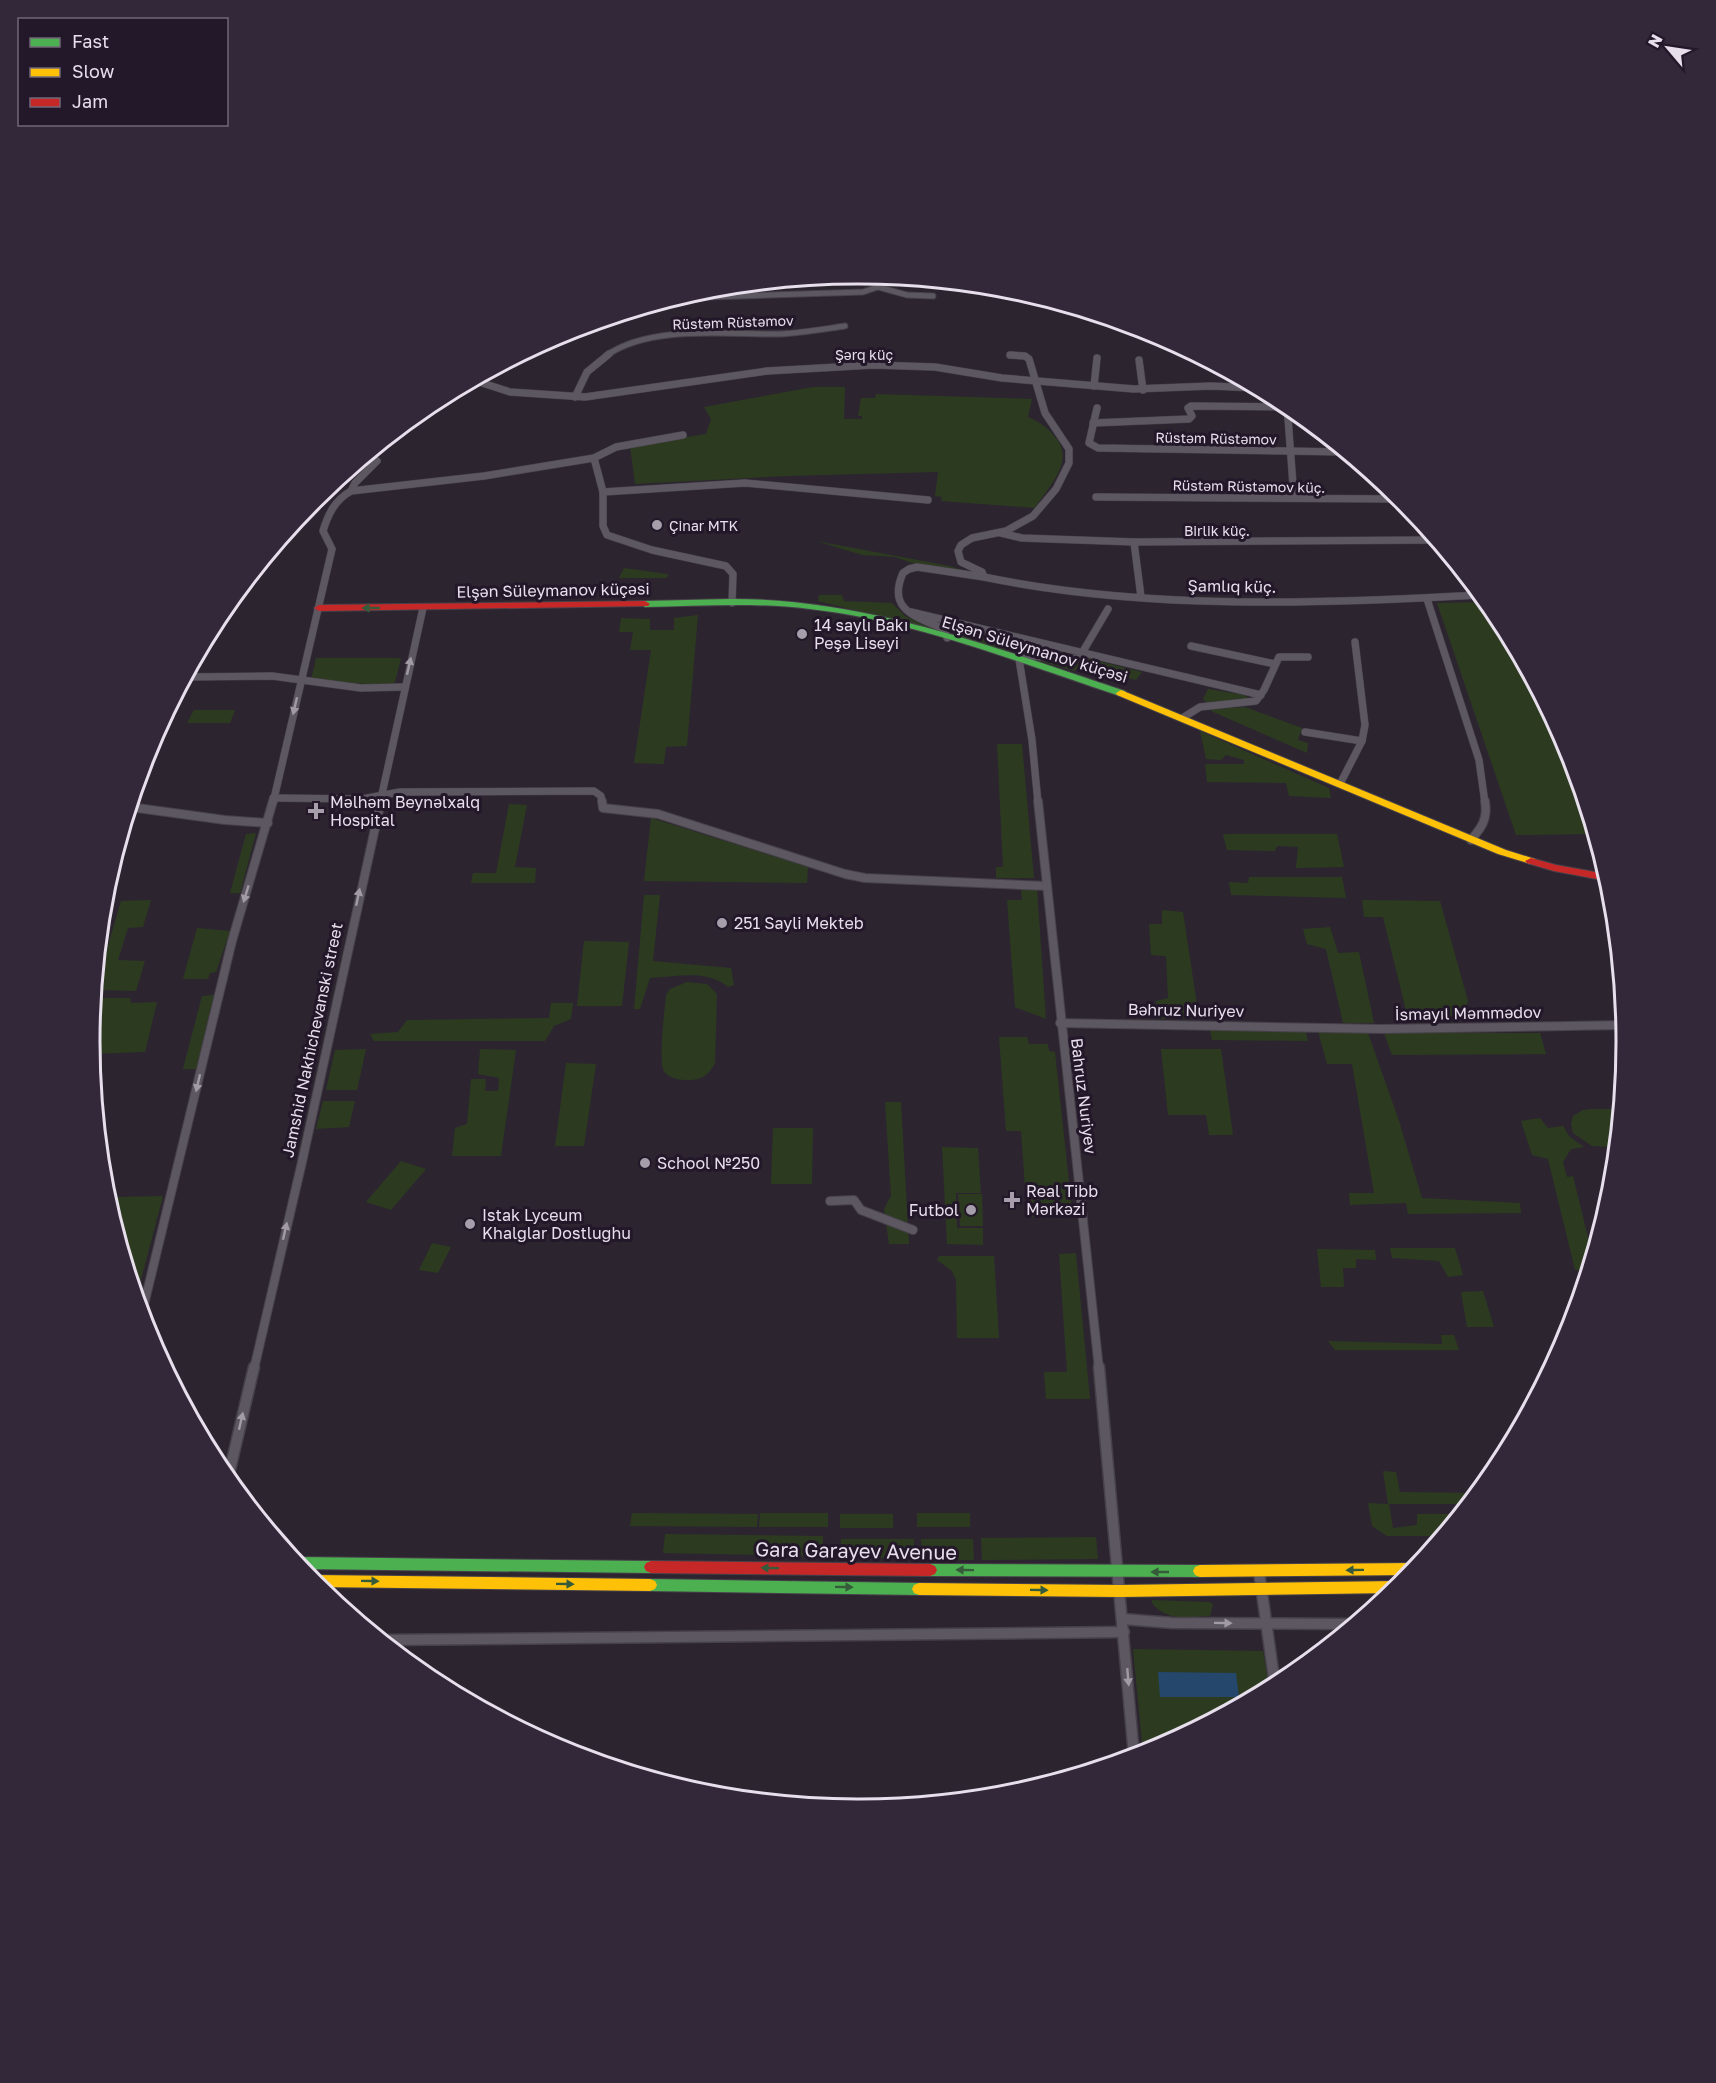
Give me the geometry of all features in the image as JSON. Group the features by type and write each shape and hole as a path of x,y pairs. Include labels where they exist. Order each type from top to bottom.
{"main road":[{"name":"Elşən Süleymanov küçəsi","path":"319,608 732,603 795,604 830,609 1019,659 1184,717 1471,840 1539,864 1597,876"},
{"name":"Gara Garayev Avenue","path":"309,1563 1118,1572 1401,1569"},
{"path":"327,1581 1120,1591 1383,1587"}],"street":[{"path":"713,298 863,292 871,288 886,288 903,294 933,296"},
{"name":"Rüstəm Rüstəmov","path":"575,397 584,375 592,365 619,349 635,343 691,334 781,334 845,326"},
{"path":"1010,355 1029,358 1034,381"},
{"path":"1094,386 1097,358"},
{"path":"1139,360 1143,390"},
{"name":"Şərq küç","path":"483,383 510,392 575,397 767,371 841,365 935,367 1034,381 1143,390 1241,388"},
{"name":"Şamlıq küç.","path":"984,576 982,572 961,562 959,547 973,538 999,533 1016,526 1037,512 1056,488 1070,461 1070,451 1048,420 1034,381"},
{"name":"Rüstəm Rüstəmov","path":"1093,423 1189,418 1192,416 1188,408 1191,406 1270,406"},
{"name":"Rüstəm Rüstəmov","path":"1097,408 1089,443 1098,448 1332,452"},
{"name":"Rüstəm Rüstəmov","path":"1289,419 1294,498"},
{"path":"146,1298 232,940 268,823 332,549 323,528 335,502 341,496 351,492 484,476 594,458 616,447 683,435"},
{"path":"594,458 603,492 603,526 607,535 652,550 726,566 733,574 732,603"},
{"path":"351,492 355,483 377,461"},
{"path":"603,492 745,483 928,500"},
{"name":"Rüstəm Rüstəmov küç.","path":"1096,497 1386,499"},
{"name":"Birlik küç.","path":"999,533 1022,538 1134,542 1426,540"},
{"path":"1134,542 1141,597"},
{"name":"Şamlıq küç.","path":"905,612 901,606 899,594 901,576 906,569 918,567 971,577 984,576 1058,590 1141,597 1259,601 1470,596"},
{"path":"1427,598 1479,760 1487,814 1482,826 1471,840"},
{"name":"Jamshid Nakhichevanski street","path":"231,1466 301,1165 423,608"},
{"path":"1019,659 1031,656 1071,661 1082,654 1108,609"},
{"path":"905,612 944,629 946,638"},
{"path":"905,612 942,618 1082,654 1261,695"},
{"path":"1340,784 1362,741 1365,724 1355,642"},
{"path":"1191,646 1275,664"},
{"path":"1184,717 1200,707 1256,701 1279,657 1308,657"},
{"name":"Bahruz Nuriyev","path":"1019,659 1030,729 1060,1023 1088,1258 1118,1572"},
{"path":"195,676 282,676 384,689 404,687"},
{"path":"1305,732 1362,741"},
{"path":"273,798 362,799 400,792 594,792 601,796 603,808 658,814 855,876 921,882 1047,886"},
{"path":"138,808 225,820 268,823"},
{"name":"Bəhruz Nuriyev","path":"1060,1023 1311,1027"},
{"name":"İsmayıl Məmmədov","path":"1311,1027 1462,1028 1615,1025"},
{"path":"830,1201 854,1200 861,1210 913,1230"},
{"path":"1118,1572 1133,1747"},
{"path":"1259,1572 1273,1675"},
{"path":"1123,1619 1172,1623 1341,1624"},
{"path":"394,1640 1124,1632"}],"green space":[{"path":"813,387 845,387 844,419 862,419 862,416 858,416 861,398 875,398 876,394 1032,399 1028,417 1043,425 1055,437 1061,446 1062,464 1035,508 941,501 942,497 935,496 938,472 786,476 635,484 630,446 706,434 711,419 704,407"},
{"path":"816,541 950,566 973,573 912,563 895,557 862,555"},
{"path":"624,568 668,574 667,578 619,578"},
{"path":"819,595 842,595 844,601 892,603 905,616 940,632 818,601"},
{"path":"1475,602 1488,621 1537,706 1558,752 1587,834 1516,835 1437,603"},
{"path":"698,615 687,746 666,747 664,764 634,763 651,650 630,650 633,632 619,632 621,618 650,619 650,630 674,630 674,618"},
{"path":"919,617 1074,655 1052,658 1001,649 961,637 943,625"},
{"path":"316,658 401,658 394,686 311,680"},
{"path":"1086,658 1142,672 1136,680 1081,666 1074,671 1032,659 1068,663"},
{"path":"1208,689 1245,695 1248,698 1246,701 1208,704 1203,699"},
{"path":"1245,707 1302,728 1298,740 1308,743 1307,753 1211,711"},
{"path":"194,710 235,710 230,723 187,723"},
{"path":"1200,731 1329,788 1331,798 1289,796 1286,783 1207,782 1205,764 1244,764 1244,760 1226,755 1221,760 1206,759"},
{"path":"997,744 1022,744 1034,878 996,878 996,867 1003,867"},
{"path":"509,804 527,805 515,867 536,868 535,883 471,883 473,873 496,873"},
{"path":"651,818 808,867 807,883 644,881"},
{"path":"256,833 240,893 230,893 246,834"},
{"path":"1223,834 1337,834 1344,867 1296,868 1298,847 1277,846 1275,851 1227,850"},
{"path":"1249,877 1342,877 1346,898 1231,895 1229,882 1248,883"},
{"path":"1021,889 1037,889 1046,1019 1015,1007 1007,900 1022,900"},
{"path":"644,895 660,895 653,961 731,968 734,985 728,987 720,981 701,976 650,978 640,1009 634,1009"},
{"path":"151,900 143,927 128,928 118,960 145,961 136,991 102,990 106,952 121,901"},
{"path":"1362,900 1440,901 1468,1001 1464,1016 1451,1022 1409,1023 1383,917 1364,917"},
{"path":"1162,910 1183,912 1199,1018 1156,1019 1156,1001 1168,998 1166,956 1151,955 1149,924 1162,924"},
{"path":"1330,927 1338,953 1359,952 1374,1023 1343,1023 1326,949 1307,944 1303,929"},
{"path":"197,928 230,931 216,972 210,973 208,979 183,979"},
{"path":"584,941 629,942 622,1006 577,1006"},
{"path":"687,982 707,984 717,994 715,1063 705,1076 682,1080 669,1076 664,1071 662,1034 666,995 670,989"},
{"path":"214,995 196,1069 183,1069 202,996"},
{"path":"102,998 130,998 131,1003 157,1002 145,1052 100,1054"},
{"path":"551,1003 573,1003 571,1019 554,1026 545,1041 374,1041 370,1034 398,1032 407,1020 549,1018"},
{"path":"1210,1030 1306,1032 1308,1041 1212,1040"},
{"path":"1318,1031 1368,1033 1399,1121 1422,1198 1520,1203 1521,1213 1408,1214 1406,1203 1350,1205 1349,1193 1374,1193 1352,1064 1327,1064"},
{"path":"1384,1033 1540,1033 1546,1054 1392,1055"},
{"path":"999,1037 1027,1037 1029,1044 1048,1044 1049,1051 1055,1052 1072,1210 1069,1217 1027,1217 1021,1131 1006,1131"},
{"path":"366,1049 357,1090 326,1090 335,1050"},
{"path":"480,1049 516,1050 501,1156 452,1156 455,1128 467,1124 471,1079 486,1079 485,1091 498,1091 499,1078 478,1074"},
{"path":"1161,1049 1221,1049 1233,1135 1209,1135 1206,1115 1168,1115"},
{"path":"566,1063 596,1064 584,1146 555,1146"},
{"path":"323,1101 355,1101 349,1127 316,1129"},
{"path":"885,1102 901,1102 909,1244 889,1244 884,1209 891,1196"},
{"path":"1612,1109 1608,1147 1592,1146 1573,1133 1571,1124 1573,1116 1583,1110"},
{"path":"1540,1118 1548,1128 1563,1126 1569,1136 1584,1147 1571,1149 1563,1162 1567,1177 1573,1176 1589,1241 1580,1270 1575,1270 1548,1159 1532,1155 1521,1121"},
{"path":"773,1128 813,1128 812,1184 771,1184"},
{"path":"942,1147 978,1148 981,1193 956,1193 957,1228 983,1228 983,1245 947,1244"},
{"path":"401,1161 426,1169 391,1210 366,1202"},
{"name":"Futbol","path":"958,1194 982,1194 983,1226 960,1226"},
{"path":"163,1196 140,1283 126,1238 118,1197"},
{"path":"432,1243 451,1247 438,1273 419,1270"},
{"path":"1390,1248 1455,1248 1463,1275 1448,1277 1439,1261 1392,1258"},
{"path":"1317,1249 1375,1250 1376,1260 1356,1259 1356,1268 1343,1268 1344,1287 1321,1287"},
{"path":"1076,1253 1090,1399 1046,1399 1044,1372 1067,1372 1059,1254"},
{"path":"939,1256 994,1256 999,1338 957,1338 956,1280 952,1271 937,1260"},
{"path":"1483,1291 1494,1327 1467,1327 1461,1292"},
{"path":"1441,1335 1454,1335 1459,1350 1335,1350 1328,1341 1442,1344"},
{"path":"1383,1471 1396,1472 1400,1492 1466,1493 1458,1504 1389,1504 1393,1528 1417,1525 1417,1514 1450,1514 1432,1536 1387,1536 1372,1526 1368,1503 1388,1504"},
{"path":"632,1513 758,1514 757,1527 630,1526"},
{"path":"760,1513 828,1513 828,1527 759,1527"},
{"path":"917,1513 970,1513 970,1527 917,1527"},
{"path":"840,1514 893,1514 893,1528 840,1528"},
{"path":"665,1534 823,1536 823,1556 663,1553"},
{"path":"1096,1537 1098,1559 982,1560 981,1538"},
{"path":"841,1539 914,1539 914,1558 840,1558"},
{"path":"921,1539 973,1539 974,1560 922,1560"},
{"path":"1152,1600 1213,1604 1210,1616 1178,1617 1164,1613 1152,1603"},
{"path":"1133,1649 1263,1651 1267,1678 1237,1698 1193,1721 1142,1743"}],"water":[{"path":"1158,1672 1236,1673 1239,1697 1160,1697"}],"traffic: fast":[{"path":"645,604 771,602 852,613 968,643 1121,693"},
{"path":"309,1563 651,1567"},
{"path":"930,1570 1200,1571"},
{"path":"650,1585 919,1589"}],"traffic: slow":[{"path":"1121,693 1502,852 1531,861"},
{"path":"1200,1571 1401,1569"},
{"path":"327,1581 650,1585"},
{"path":"919,1589 1120,1591 1383,1587"}],"traffic: jam":[{"path":"319,608 645,604"},
{"path":"1531,861 1597,876"},
{"path":"651,1567 930,1570"}],"place":[{"name":"Çinar MTK","path":"657,525"},
{"name":"14 saylı Bakı Peşə Liseyi","path":"802,634"},
{"name":"Məlhəm Beynəlxalq Hospital","path":"316,811"},
{"name":"251 Sayli Mekteb","path":"722,923"},
{"name":"School №250","path":"645,1163"},
{"name":"Real Tibb Mərkəzi","path":"1012,1200"},
{"name":"Futbol","path":"971,1210"},
{"name":"Istak Lyceum Khalglar Dostlughu","path":"470,1224"}]}
